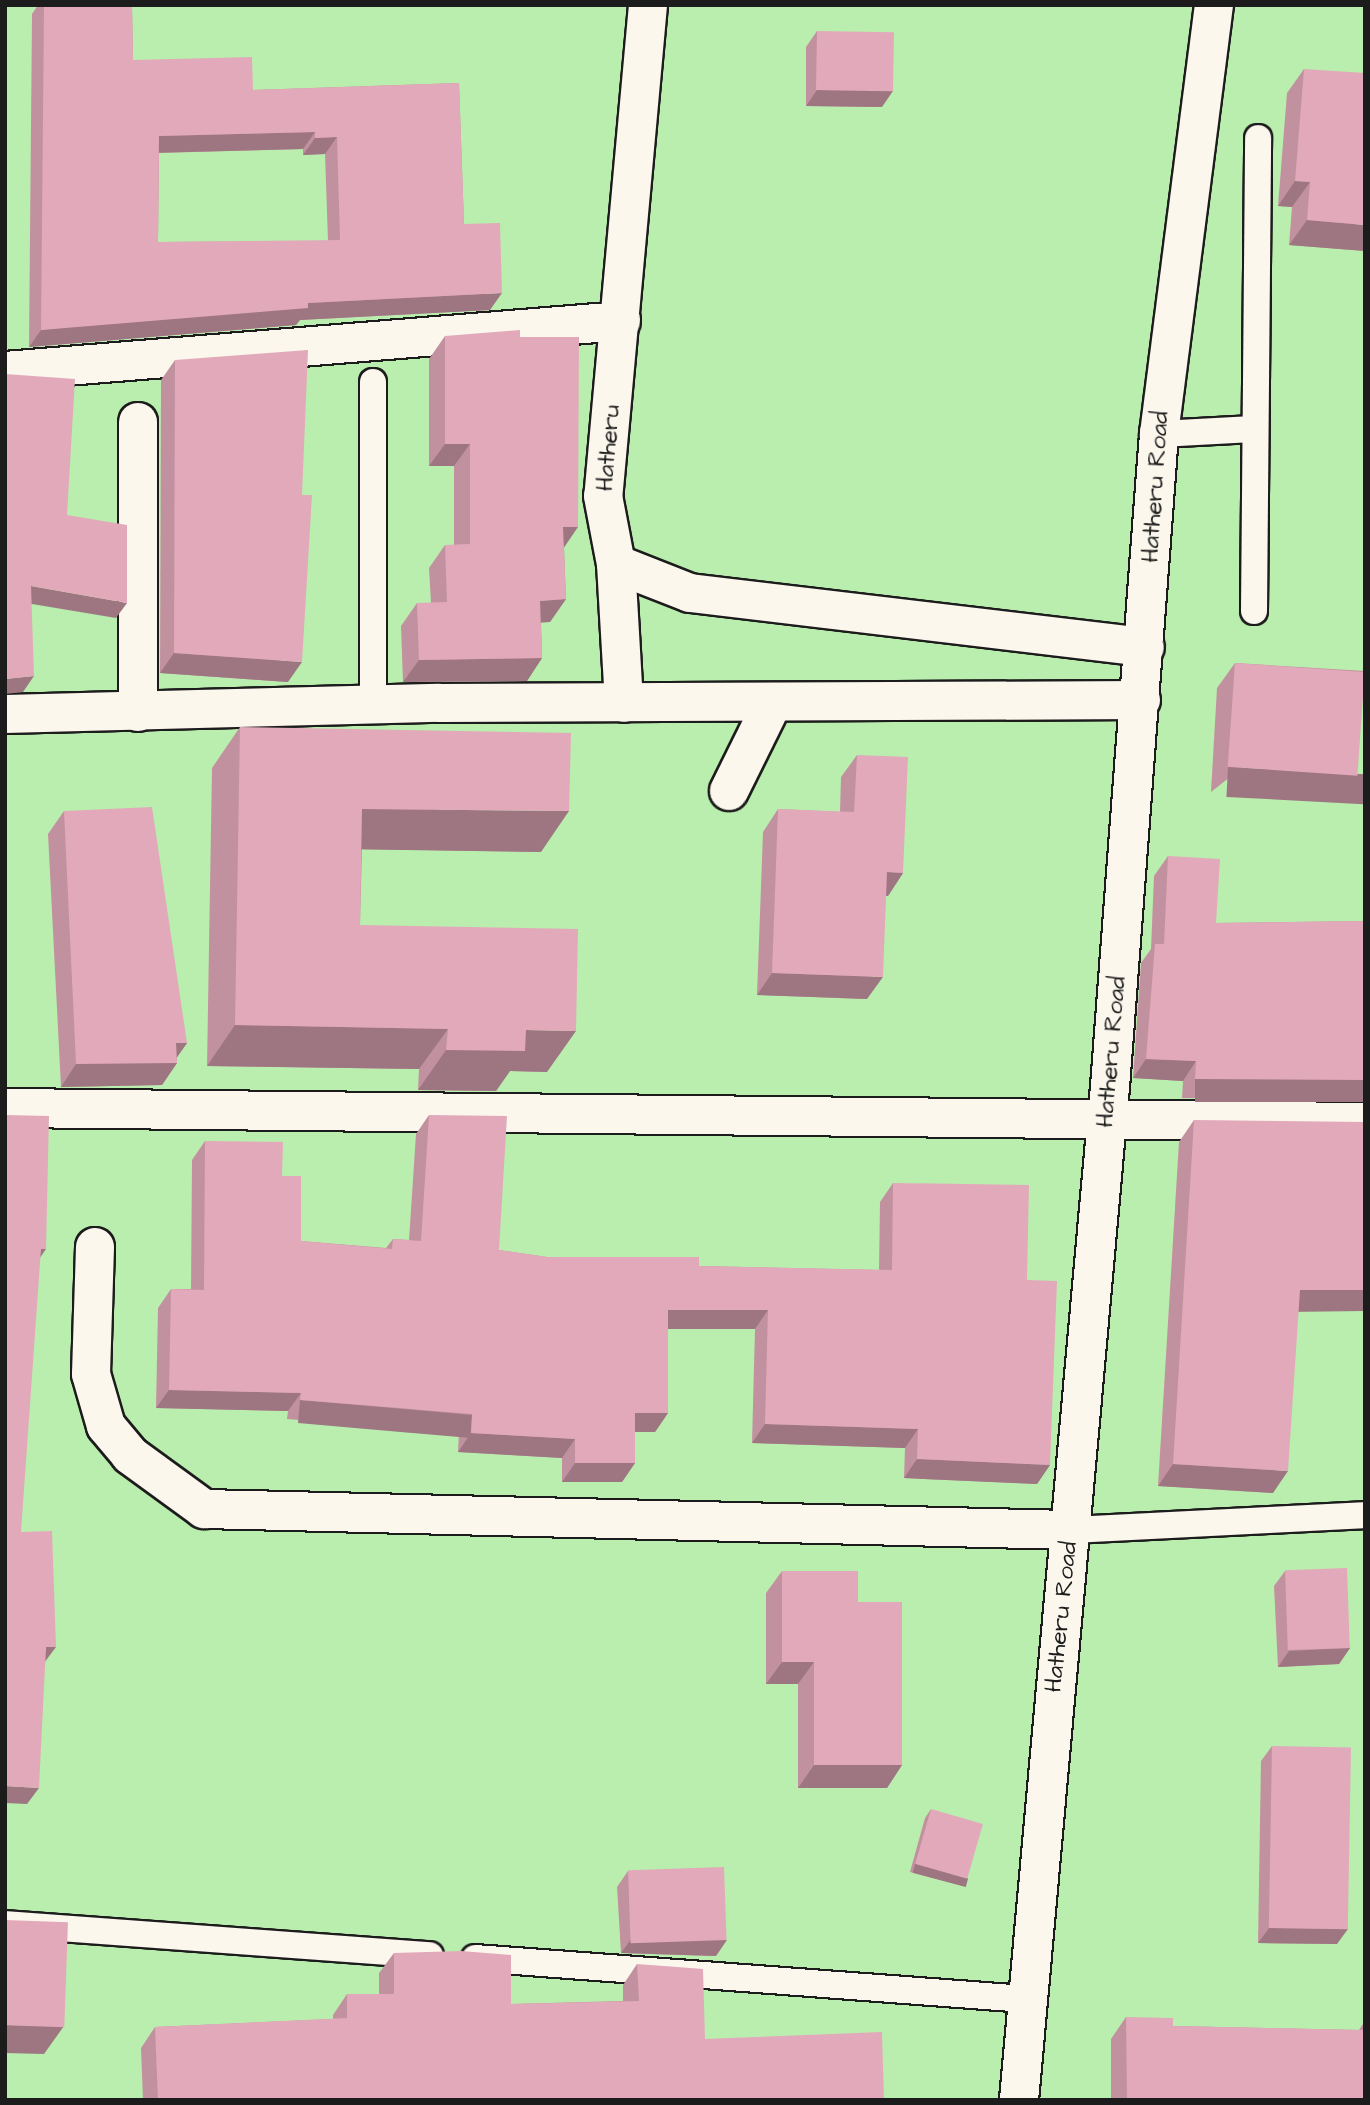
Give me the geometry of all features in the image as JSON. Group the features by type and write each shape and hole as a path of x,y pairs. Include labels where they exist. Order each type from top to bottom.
{"street":[{"name":"Hatheru","path":"624,703 617,564 603,496 648,5"},
{"name":"Hatheru Road","path":"1019,2100 1025,1998 1107,1118 1141,700 1159,434 1214,5"},
{"path":"5,371 621,321"},
{"path":"138,422 138,712"},
{"path":"617,564 691,593 1145,647"},
{"path":"5,714 373,705 1141,700"},
{"path":"729,791 773,702"},
{"path":"5,1108 1365,1122"},
{"path":"95,1247 91,1374 106,1426 130,1455 204,1509 1070,1530"}],"lane":[{"path":"1254,611 1258,138"},
{"path":"373,382 373,705"},
{"path":"1159,434 1254,429"},
{"path":"1070,1530 1365,1515"},
{"path":"5,1924 1025,1998"}],"green space":[{"path":"5,5 1365,5 1365,2100 5,2100"}],"building":[{"path":"44,5 132,5 133,60 252,57 253,90 459,83 464,224 500,223 502,293 308,303 308,308 41,330","holes":["315,132 315,138 337,137 340,240 158,242 159,136"]},
{"path":"817,31 894,32 893,91 816,90"},
{"path":"1304,69 1365,73 1365,225 1307,220 1310,182 1295,181"},
{"path":"520,330 520,337 579,337 578,527 563,527 566,599 540,601 542,658 419,660 417,603 447,602 445,545 470,544 470,444 445,444 445,336"},
{"path":"308,350 302,495 312,495 302,662 174,653 175,360"},
{"path":"5,374 75,379 67,515 127,525 127,603 31,586 34,676 5,679"},
{"path":"1235,663 1365,672 1357,776 1228,767"},
{"path":"240,727 571,733 569,811 362,809 360,925 578,929 576,1031 526,1030 525,1051 446,1050 448,1029 235,1025"},
{"path":"857,755 908,757 903,873 887,872 883,977 772,973 778,809 854,812"},
{"path":"152,807 187,1043 176,1043 177,1063 76,1064 64,811"},
{"path":"1168,856 1220,859 1216,923 1365,921 1365,1080 1195,1079 1196,1061 1146,1059 1155,944 1164,944"},
{"path":"5,1115 49,1116 46,1249 41,1249 21,1532 52,1531 56,1647 46,1647 39,1788 5,1786"},
{"path":"429,1115 507,1116 499,1250 547,1257 699,1257 699,1266 892,1270 893,1183 1029,1185 1027,1280 1057,1281 1050,1465 917,1459 918,1429 765,1424 768,1310 668,1310 668,1413 635,1413 635,1463 575,1463 575,1439 471,1433 472,1414 300,1400 301,1393 169,1390 171,1289 204,1290 205,1141 283,1142 282,1176 301,1176 301,1241 392,1249 393,1239 421,1241"},
{"path":"1194,1120 1365,1122 1365,1290 1300,1290 1288,1471 1173,1464"},
{"path":"1347,1568 1350,1648 1288,1650 1285,1570"},
{"path":"782,1571 858,1571 858,1602 902,1602 902,1765 814,1765 814,1662 782,1662"},
{"path":"1272,1746 1351,1747 1348,1929 1269,1928"},
{"path":"931,1809 983,1824 967,1879 915,1864"},
{"path":"724,1867 727,1940 631,1943 628,1870"},
{"path":"5,1920 68,1922 64,2027 5,2025"},
{"path":"461,1951 511,1955 511,2004 639,2001 637,1964 703,1969 705,2039 882,2032 884,2100 158,2100 155,2027 347,2018 347,1994 394,1994 394,1953"},
{"path":"1126,2017 1173,2018 1173,2026 1365,2030 1365,2100 1127,2100"}]}
